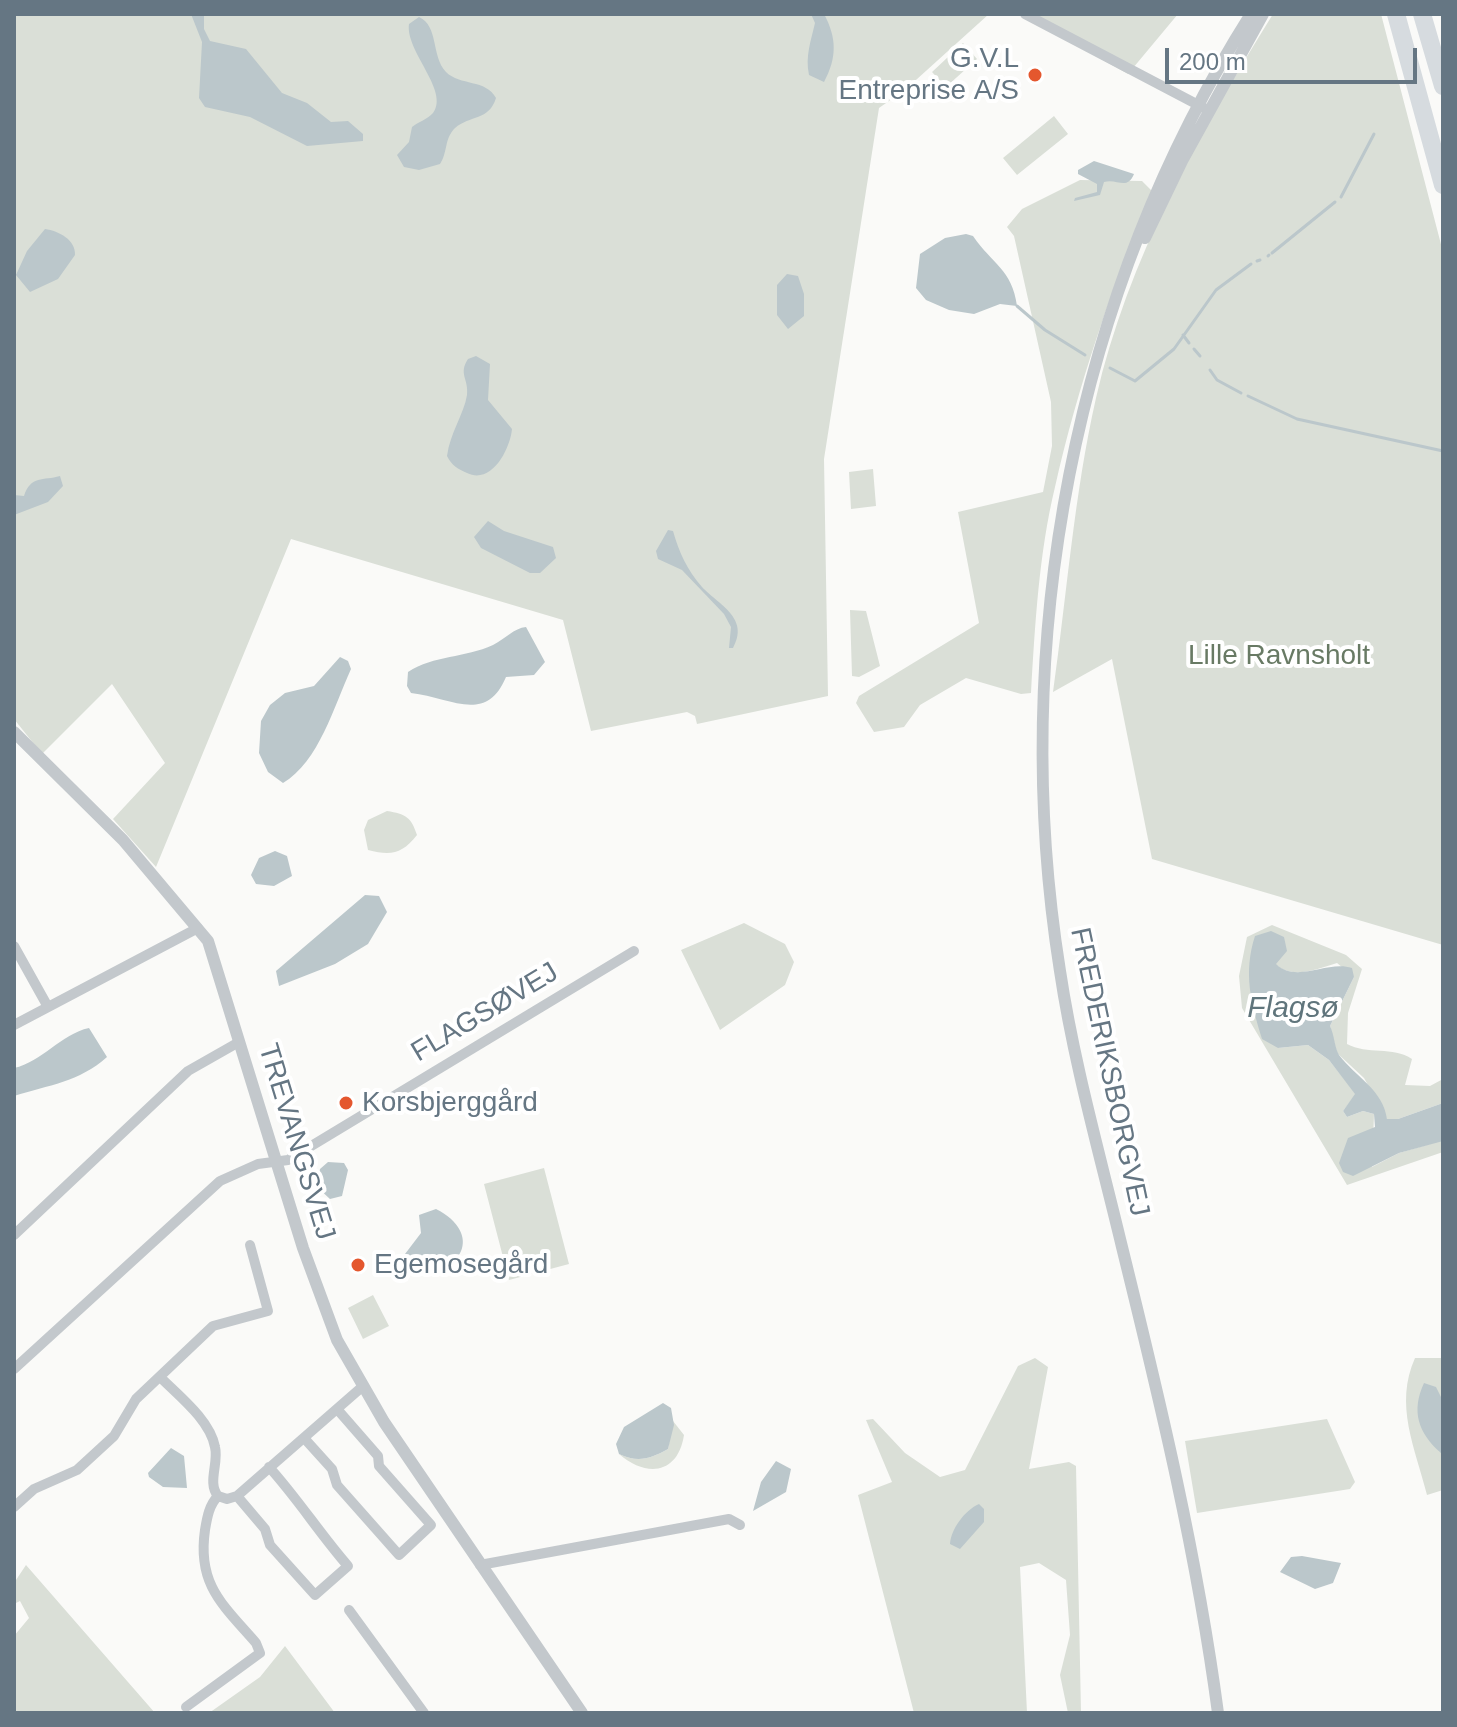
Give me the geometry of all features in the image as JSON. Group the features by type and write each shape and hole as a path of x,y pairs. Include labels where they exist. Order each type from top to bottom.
{"highway":[{"path":"1396,14 1443,185"},
{"path":"1422,14 1443,86"}],"street":[{"path":"1025,14 1203,108"},
{"path":"1203,108 1251,14"},
{"path":"1203,108 1263,14"},
{"name":"FREDERIKSBORGVEJ","path":"1203,108 1119,296 1079,430 1058,537 1042,710 1043,809 1050,901 1076,1057 1170,1443 1205,1619 1218,1713"},
{"name":"TREVANGSVEJ","path":"14,732 123,840 198,928 213,952 318,1293 362,1387 582,1713"},
{"path":"14,1025 198,928"},
{"path":"14,946 48,1007"},
{"name":"FLAGSØVEJ","path":"14,1369 220,1181 242,1169 288,1160 634,951"},
{"path":"14,1235 188,1071 239,1042"},
{"path":"14,1507 34,1489 77,1470 114,1436 136,1399 213,1326 268,1311 250,1245"},
{"path":"160,1377 209,1431 215,1447 213,1487 218,1496 227,1499 237,1496 362,1387"},
{"path":"304,1438 332,1469 337,1485 399,1555 431,1525 379,1466 378,1456 337,1409"},
{"path":"237,1496 265,1529 270,1545 315,1595 348,1566 304,1515 298,1499 269,1467"},
{"path":"186,1707 260,1653 256,1643 216,1597 204,1569 208,1514 218,1496"},
{"path":"480,1565 729,1519 740,1525"},
{"path":"349,1610 424,1713"}],"green space":[{"path":"14,14 989,14 906,89 879,108 824,459 828,696 697,724 695,716 687,712 591,731 563,620 291,539 156,867 113,819 165,763 112,684 42,754 14,719"},
{"path":"1020,14 1178,14 1128,74"},
{"name":"Lille Ravnsholt","path":"1273,14 1381,14 1443,252 1443,945 1152,859 1112,659 1053,692 1082,471 1110,346 1127,296 1169,198"},
{"path":"963,43 977,59 946,87 932,72"},
{"path":"1054,116 1068,134 1017,175 1003,158"},
{"path":"1080,180 1142,181 1152,191 1097,337 1064,449 1041,563 1031,693 1021,694 966,678 920,705 904,727 874,732 856,703 859,696 979,623 958,512 1043,492 1052,446 1051,402 1014,236 1007,227 1022,209"},
{"path":"873,469 876,506 851,509 849,472"},
{"path":"850,610 866,611 880,666 859,677 852,676"},
{"path":"387,811 407,817 417,835 396,852 368,850 364,830 368,820"},
{"path":"744,923 785,944 794,962 785,985 720,1030 681,950"},
{"path":"1272,925 1346,955 1362,969 1348,1013 1347,1044 1397,1053 1412,1059 1405,1085 1430,1086 1443,1079 1443,1103 1398,1119 1387,1119 1364,1078 1337,1053 1330,1026 1354,977 1337,963 1305,972 1282,969 1275,964 1271,931 1278,1048 1308,1045 1329,1060 1356,1094 1343,1111 1347,1117 1363,1111 1374,1114 1372,1167 1399,1153 1440,1141 1443,1141 1443,1152 1347,1185 1242,1008 1239,976 1247,937"},
{"path":"544,1168 569,1264 509,1280 484,1184"},
{"path":"373,1295 389,1326 363,1339 348,1308"},
{"path":"1035,1358 1048,1367 1029,1469 1069,1462 1076,1466 1081,1713 1068,1713 1060,1675 1070,1635 1066,1580 1039,1563 1020,1567 1027,1713 914,1713 858,1495 892,1482 866,1420 873,1419 905,1453 940,1477 965,1470 1018,1366"},
{"path":"1415,1358 1443,1358 1443,1490 1427,1495 1406,1409 1409,1375"},
{"path":"1327,1419 1355,1482 1350,1489 1197,1513 1185,1441"},
{"path":"673,1421 684,1435 681,1448 668,1464 660,1468 640,1467 619,1454 644,1459 668,1449"},
{"path":"26,1565 155,1713 14,1713 14,1636 29,1618 20,1601 14,1604 14,1583"},
{"path":"285,1646 335,1713 209,1713 260,1677"}],"water":[{"path":"191,14 204,14 204,29 210,41 246,49 282,93 307,103 331,122 348,121 363,134 363,141 307,146 250,117 205,107 199,98 202,42"},
{"path":"811,14 824,14 833,40 833,56 824,82 809,75 808,55 815,23"},
{"path":"419,17 430,27 438,58 446,72 486,88 496,98 489,111 455,128 440,164 419,170 404,167 397,155 409,142 412,127 431,115 437,104 432,82 410,35 409,24"},
{"path":"1094,161 1134,174 1125,183 1104,182 1100,195 1074,201 1075,198 1097,192 1097,184 1078,174 1078,170"},
{"path":"45,229 66,237 73,245 75,255 58,279 30,292 16,275 27,251"},
{"path":"966,234 973,236 1006,275 1017,306 1000,304 974,314 949,310 926,300 916,288 920,254 945,238"},
{"path":"787,274 798,276 804,294 804,316 788,329 777,315 777,285"},
{"path":"476,356 490,364 488,400 512,429 508,446 498,463 484,474 476,475 458,468 447,456 467,395 465,364"},
{"path":"60,476 63,486 48,502 14,515 14,495 24,496 34,482"},
{"path":"488,521 504,531 553,547 556,558 540,573 530,573 481,548 474,537"},
{"path":"668,530 673,531 684,560 697,581 735,620 738,628 733,648 729,648 731,627 724,614 682,570 658,559 656,551"},
{"path":"526,627 545,662 534,675 506,677 498,692 488,700 477,704 453,702 411,693 407,686 408,672 418,666 482,649"},
{"path":"340,657 348,661 351,669 332,716 306,762 283,783 268,772 259,753 261,721 270,705 285,693 314,686"},
{"path":"275,851 287,856 292,876 274,886 256,884 251,875 259,858"},
{"path":"365,895 379,896 387,912 368,944 335,964 279,986 276,971"},
{"name":"Flagsø","path":"1271,931 1284,937 1287,951 1276,964 1284,970 1303,972 1342,966 1352,968 1354,977 1330,1026 1339,1055 1375,1092 1387,1119 1398,1119 1443,1103 1443,1141 1399,1153 1353,1176 1343,1172 1339,1163 1348,1138 1375,1127 1374,1114 1363,1111 1347,1117 1343,1111 1355,1094 1329,1060 1308,1045 1278,1048 1262,1039 1252,1000 1249,963 1255,936"},
{"path":"89,1028 107,1057 86,1072 14,1096 14,1068"},
{"path":"328,1162 344,1163 348,1170 342,1196 330,1199 317,1187 320,1169"},
{"path":"436,1209 460,1230 463,1241 461,1252 454,1262 442,1269 408,1275 405,1254 421,1233 419,1215"},
{"path":"1424,1383 1436,1387 1443,1401 1441,1453 1427,1438 1419,1421 1418,1403"},
{"path":"663,1403 671,1408 674,1425 668,1449 644,1459 619,1454 616,1444 624,1427"},
{"path":"171,1448 184,1456 187,1488 163,1487 149,1477 148,1473"},
{"path":"776,1461 791,1469 786,1492 753,1511 761,1482"},
{"path":"979,1504 984,1509 984,1522 960,1549 950,1544 960,1521"},
{"path":"1291,1557 1341,1563 1333,1583 1315,1589 1280,1572"}],"waterway":[{"path":"1341,197 1374,134"},
{"path":"1272,253 1335,202"},
{"path":"1110,368 1135,381 1174,349 1216,290 1251,264"},
{"path":"1017,306 1045,330 1085,355"},
{"path":"1183,335 1189,343"},
{"path":"1194,349 1200,356"},
{"path":"1210,370 1217,380 1241,393"},
{"path":"1248,396 1297,419 1443,451"}],"place":[{"name":"G.V.L Entreprise A/S","path":"1035,75"},
{"name":"Korsbjerggård","path":"346,1103"},
{"name":"Egemosegård","path":"358,1265"}]}
